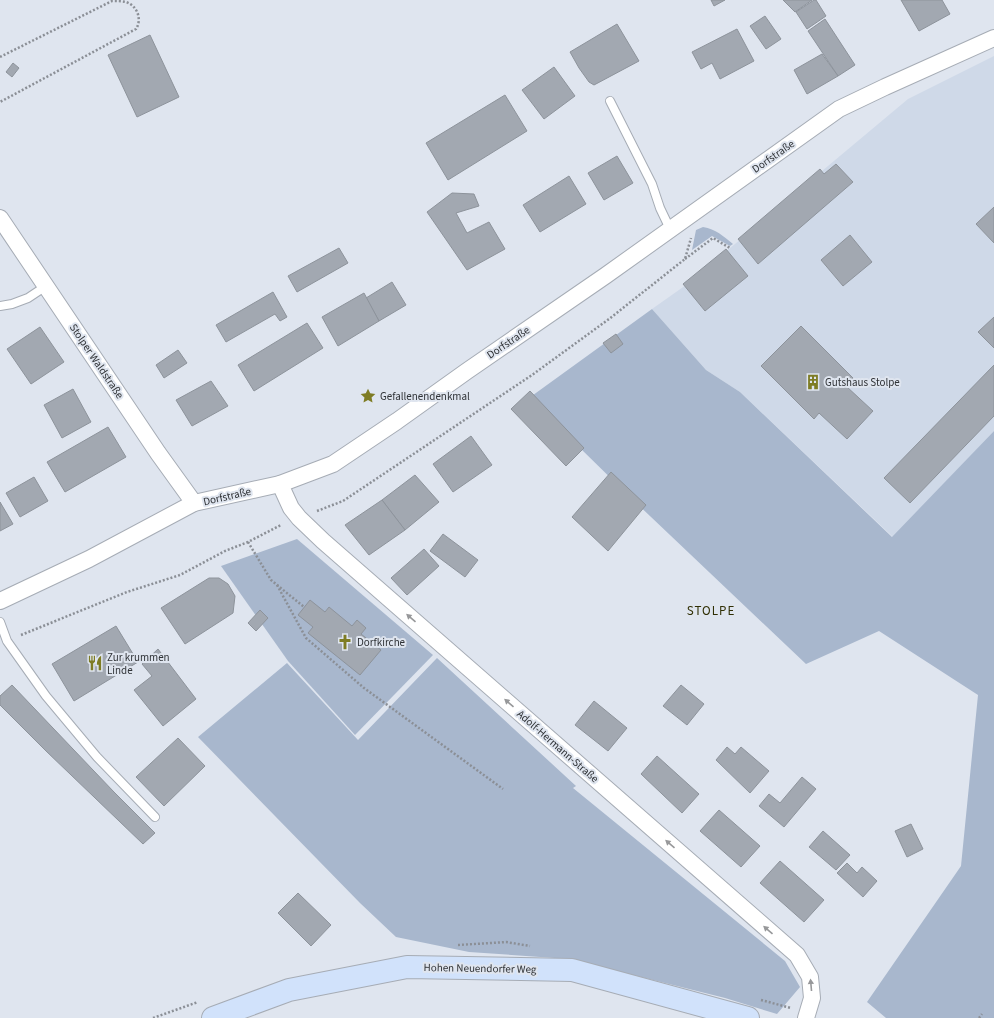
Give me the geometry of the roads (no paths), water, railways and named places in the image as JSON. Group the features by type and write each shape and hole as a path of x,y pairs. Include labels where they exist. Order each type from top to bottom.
{"main road":[{"name":"Hohen Neuendorfer Weg","path":"213,1018 289,990 407,967 572,970 748,1018"}],"street":[{"name":"Dorfstraße","path":"0,601 89,560 194,503 280,484 334,464 605,276 839,109 994,38"},
{"name":"Stolper Waldstraße","path":"0,218 154,447 194,503"},
{"name":"Adolf-Hermann-Straße","path":"280,484 291,508 322,541 797,955 810,977 812,998 806,1018"}],"lane":[{"path":"610,101 652,184 660,208 670,230"},
{"path":"0,306 12,304 28,298 46,286"},
{"path":"0,622 7,641 46,696 97,756 155,817"}],"place":[{"name":"Gutshaus Stolpe","path":"813,382"},
{"name":"Gefallenendenkmal","path":"368,396"},
{"name":"Dorfkirche","path":"345,642"},
{"name":"Zur krummen Linde","path":"95,663"}],"district":[{"name":"STOLPE","path":"711,610"}]}
